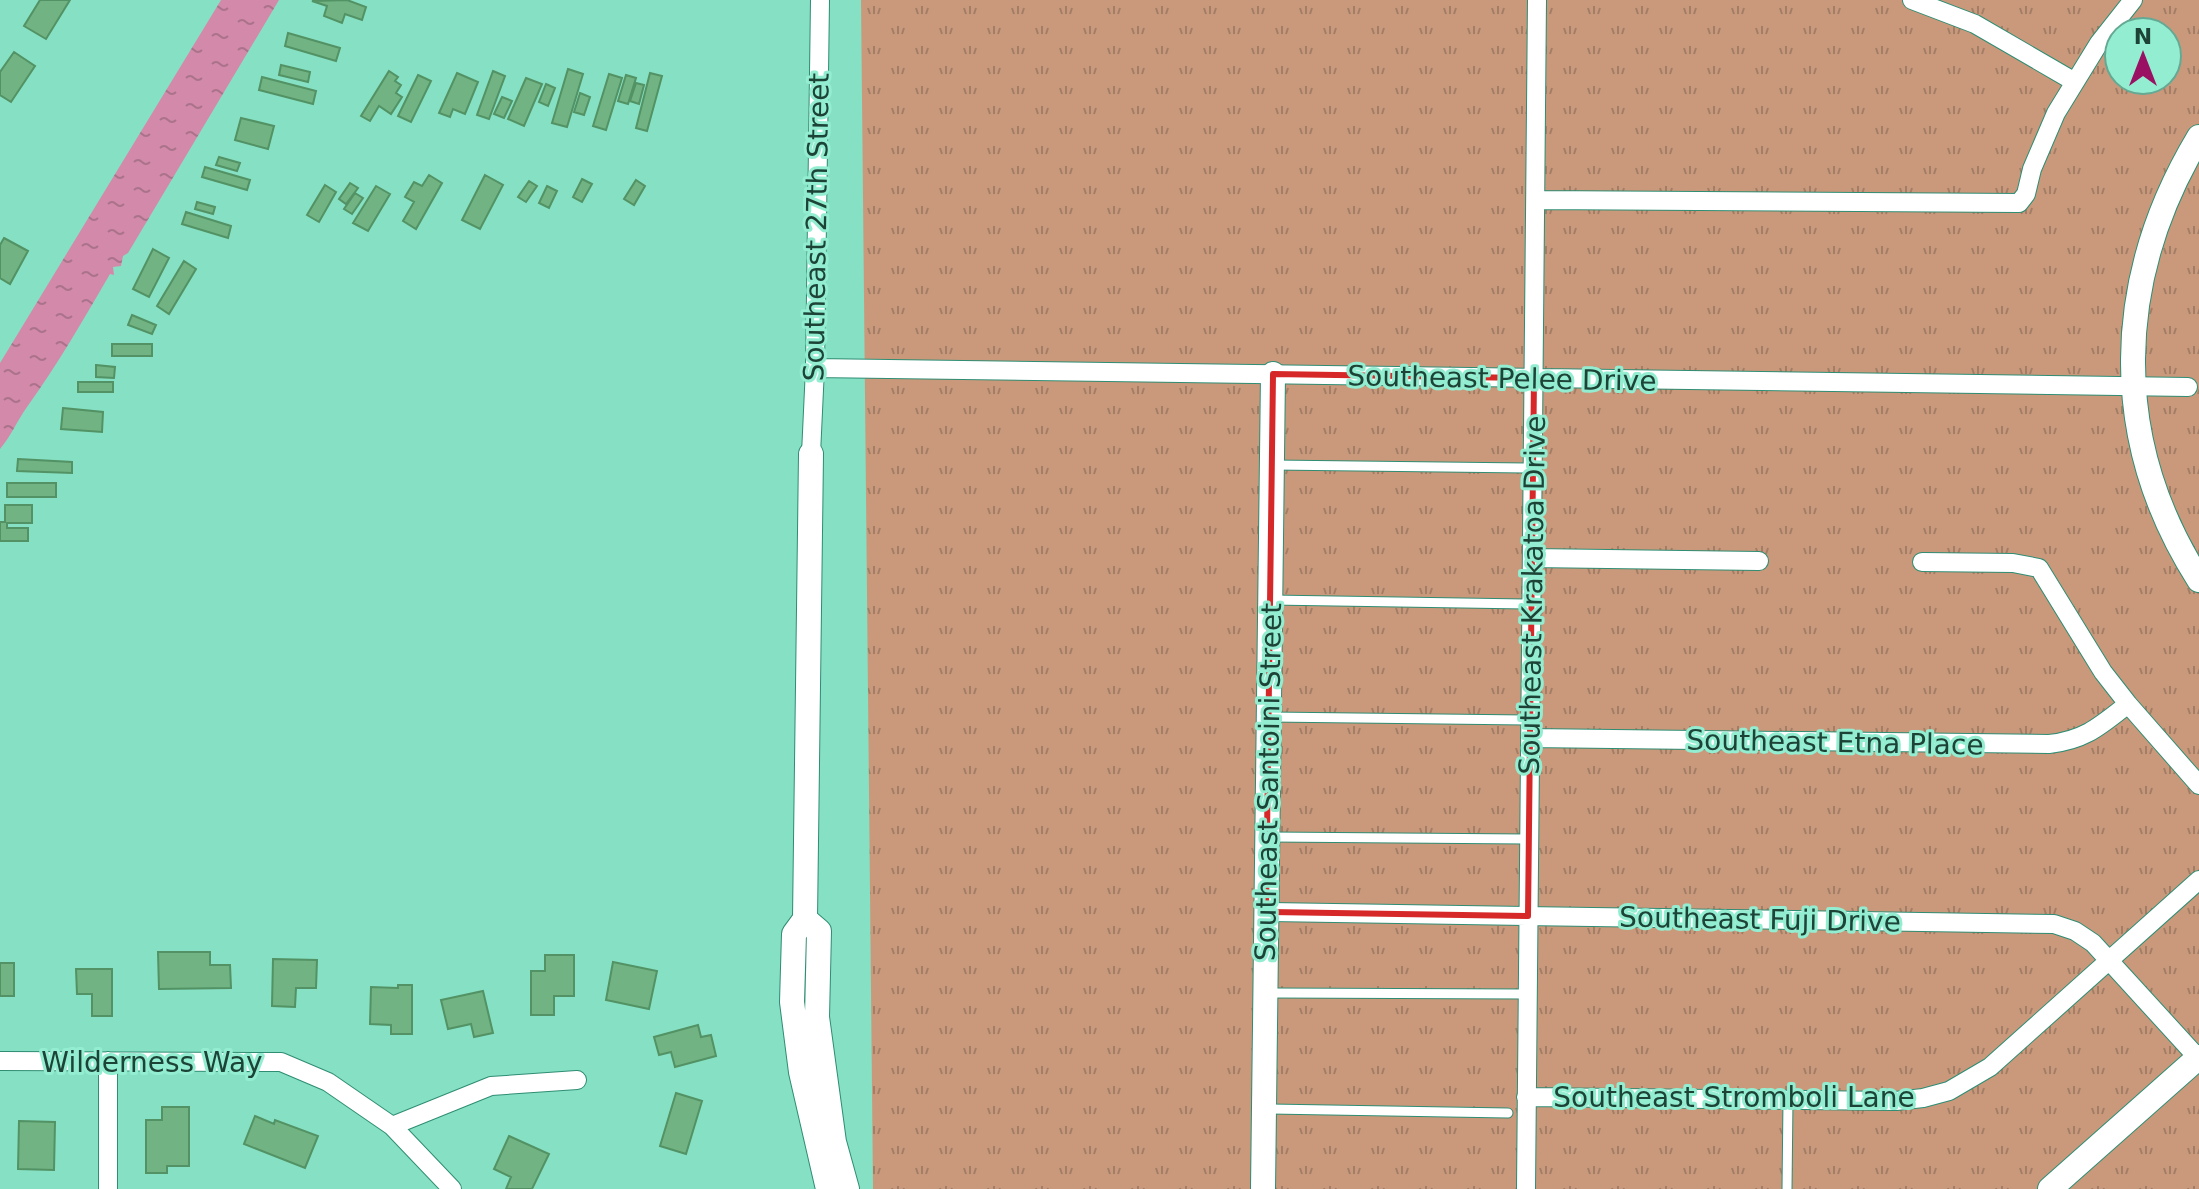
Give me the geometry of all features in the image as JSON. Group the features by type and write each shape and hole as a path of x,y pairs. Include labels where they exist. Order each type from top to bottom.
{"street":[{"name":"Southeast 27th Street","path":"811,454 820,0"},
{"name":"Southeast Krakatoa Drive","path":"1526,1189 1537,0"},
{"path":"1912,0 1975,24 2075,82"},
{"path":"1536,200 2019,203 2026,194 2032,169 2056,113 2099,43 2133,0"},
{"path":"2199,137 2176,180 2155,230 2142,273 2134,316 2133,386 2135,414 2149,474 2170,530 2199,580"},
{"name":"Southeast Pelee Drive","path":"815,368 2188,387"},
{"name":"Southeast Santoini Street","path":"1263,1189 1273,374"},
{"path":"811,454 805,919 794,934 792,1002 801,1072 828,1189"},
{"path":"1532,558 1759,561"},
{"path":"1922,562 2013,563 2039,568 2080,639 2128,704 2199,785"},
{"name":"Southeast Etna Place","path":"1530,729 2049,744 2071,742 2089,734 2128,704"},
{"name":"Southeast Stromboli Lane","path":"1526,1097 1896,1101 1949,1091 1990,1067 2199,880"},
{"name":"Southeast Fuji Drive","path":"1266,912 2054,924 2075,931 2110,959 2199,1058"},
{"path":"805,919 819,931 817,1017 834,1142 847,1189"},
{"path":"2050,1189 2199,1058"},
{"name":"Wilderness Way","path":"0,1061 281,1062 328,1082 392,1126 452,1189"},
{"path":"108,1061 108,1189"},
{"path":"392,1126 491,1086 577,1080"}],"lane":[{"path":"1272,465 1533,468"},
{"path":"1270,600 1532,604"},
{"path":"1268,717 1530,729"},
{"path":"1267,837 1529,839"},
{"path":"1265,993 1528,994"},
{"path":"1787,1189 1788,1100"},
{"path":"1264,1109 1508,1113"}],"highlighted area":[{"path":"1273,374 1534,378 1528,916 1266,912"}],"green space":[{"path":"861,0 2199,0 2199,1189 873,1189"}],"water":[{"path":"221,0 279,0 128,253 123,256 121,266 113,267 114,275 110,274 0,449 0,363"}],"building":[{"path":"40,0 70,0 46,39 24,26"},
{"path":"347,0 366,7 362,20 345,14 342,23 324,16 327,6 312,1"},
{"path":"288,33 340,48 336,61 285,46"},
{"path":"14,52 35,66 11,102 0,95 0,72"},
{"path":"281,65 310,72 308,82 279,75"},
{"path":"568,69 583,74 567,127 552,123"},
{"path":"389,71 398,77 395,81 401,85 396,93 402,97 391,114 379,106 370,121 361,116"},
{"path":"493,71 505,76 489,119 477,115"},
{"path":"457,73 478,82 465,114 453,109 450,117 439,113"},
{"path":"650,73 662,76 647,131 636,128"},
{"path":"609,74 622,78 606,130 593,126"},
{"path":"418,75 431,81 411,122 398,116"},
{"path":"626,75 636,78 628,104 618,101"},
{"path":"262,77 316,91 313,104 259,90"},
{"path":"526,78 542,84 524,126 508,119"},
{"path":"636,83 644,85 639,104 630,101"},
{"path":"546,84 555,88 548,106 539,102"},
{"path":"580,93 590,97 584,115 574,112"},
{"path":"502,97 512,101 504,118 494,114"},
{"path":"241,118 274,126 268,149 235,140"},
{"path":"219,157 240,163 237,171 216,165"},
{"path":"205,167 250,180 247,190 202,177"},
{"path":"429,175 442,183 416,229 403,221 414,202 405,197 414,182 422,186"},
{"path":"485,175 503,185 480,229 462,220"},
{"path":"582,179 592,184 582,202 573,197"},
{"path":"636,180 645,186 634,205 624,199"},
{"path":"529,181 537,186 526,202 518,197"},
{"path":"350,183 358,188 346,204 339,199"},
{"path":"325,185 336,192 319,222 307,215"},
{"path":"376,186 390,194 368,231 353,223"},
{"path":"547,186 557,191 549,208 539,203"},
{"path":"355,193 363,198 352,214 344,209"},
{"path":"197,202 215,207 213,214 195,209"},
{"path":"186,212 231,226 228,238 182,224"},
{"path":"4,238 28,251 10,284 0,278 0,245"},
{"path":"153,249 169,258 149,297 133,289"},
{"path":"184,261 196,269 169,314 157,306"},
{"path":"132,315 156,325 152,334 128,325"},
{"path":"112,344 152,344 152,356 112,356"},
{"path":"96,365 115,367 114,378 96,377"},
{"path":"78,382 113,382 113,392 78,392"},
{"path":"63,408 103,412 102,432 61,429"},
{"path":"18,459 72,462 72,473 17,471"},
{"path":"7,483 56,483 56,497 7,497"},
{"path":"5,505 32,505 32,523 7,523 7,528 28,528 28,541 0,541 0,522 5,522"},
{"path":"158,952 210,952 210,965 230,965 231,988 159,989"},
{"path":"545,955 574,955 574,996 554,996 554,1015 531,1015 531,971 545,971"},
{"path":"273,959 317,960 316,988 296,988 295,1007 272,1006"},
{"path":"613,962 657,971 649,1009 606,1000"},
{"path":"0,963 14,963 14,996 0,996"},
{"path":"76,969 112,969 112,1016 92,1016 92,994 77,994"},
{"path":"398,985 412,985 412,1034 391,1034 391,1025 370,1024 371,987 398,988"},
{"path":"483,991 493,1033 474,1037 471,1024 448,1029 441,1000"},
{"path":"698,1025 701,1037 711,1035 716,1056 675,1067 671,1052 659,1055 654,1037"},
{"path":"676,1093 702,1101 686,1154 660,1146"},
{"path":"162,1107 189,1107 189,1166 167,1166 167,1173 146,1173 146,1120 162,1120"},
{"path":"255,1116 318,1136 305,1168 244,1144"},
{"path":"19,1121 55,1122 54,1170 18,1169"},
{"path":"509,1136 549,1154 532,1189 506,1189 511,1177 494,1169"}]}
